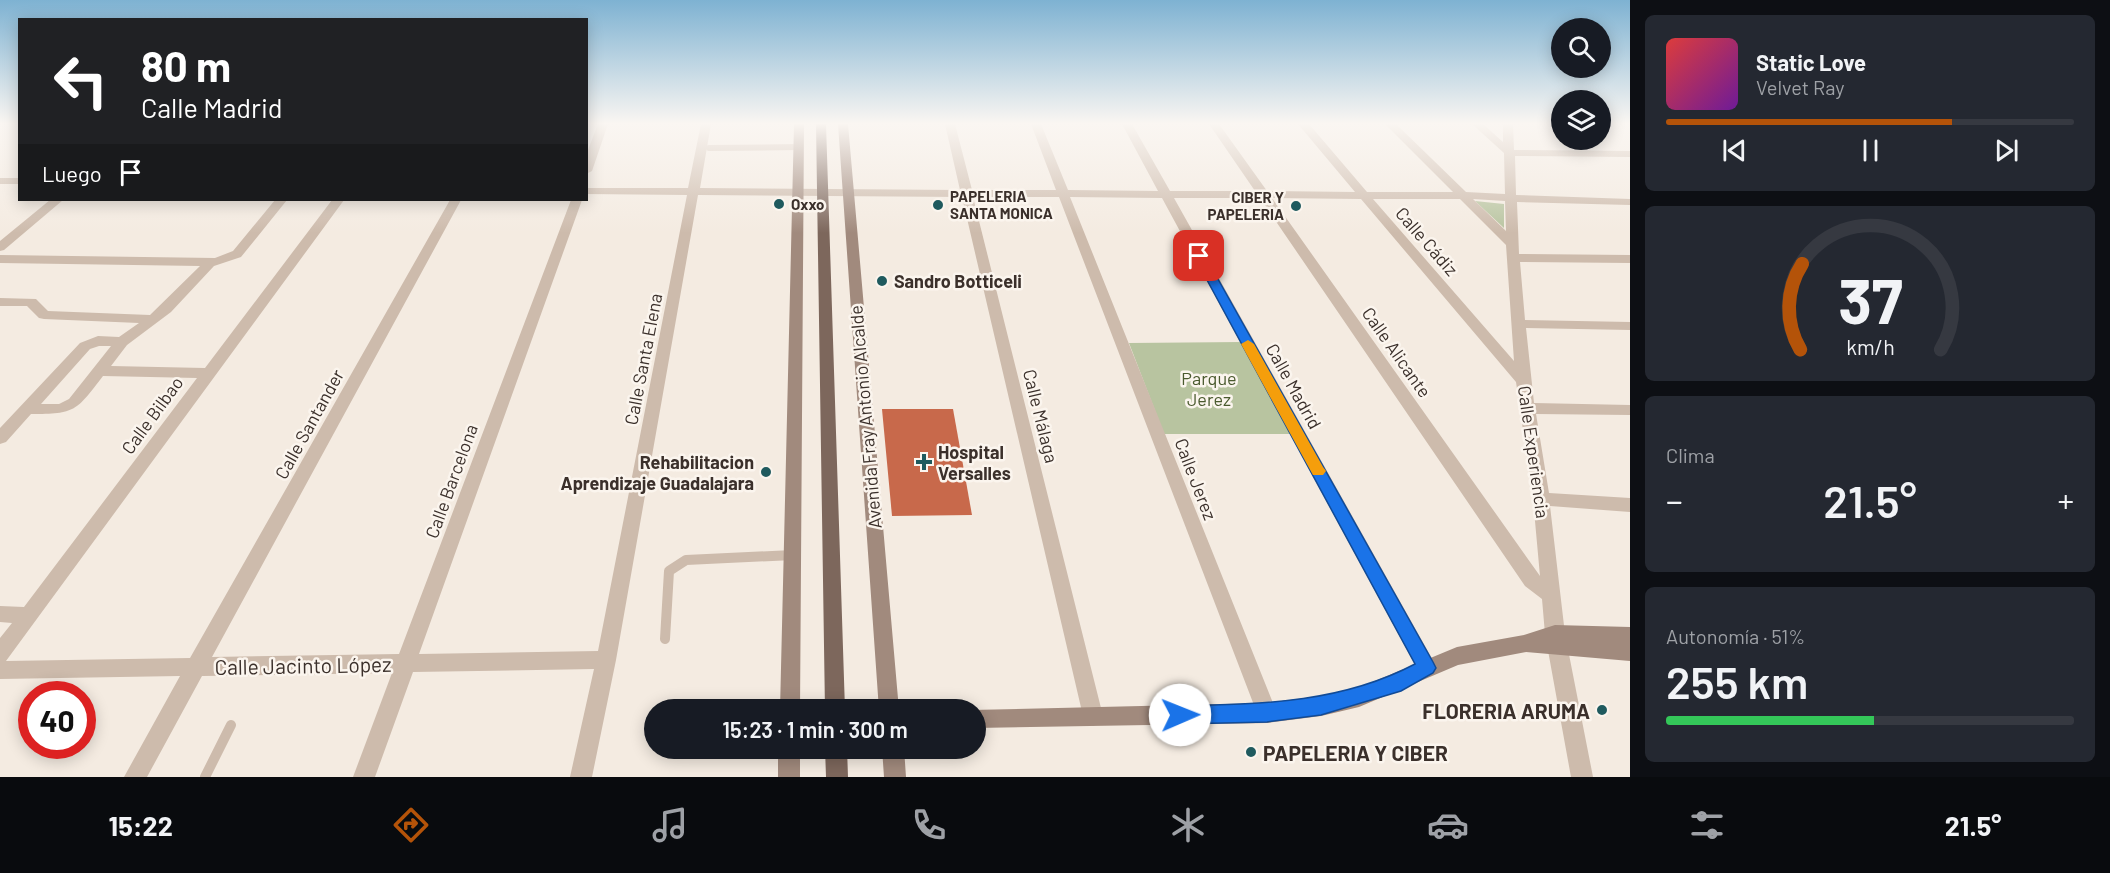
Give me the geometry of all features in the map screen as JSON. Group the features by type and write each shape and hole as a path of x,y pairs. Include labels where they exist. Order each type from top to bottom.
{"main road":[{"name":"Avenida Fray Antonio Alcalde","path":"822,160 835,699"},
{"path":"836,759 837,777"}],"street":[{"name":"Calle Santa Elena","path":"580,777 606,660 700,160"},
{"path":"790,699 799,160"},
{"name":"Avenida Fray Antonio Alcalde","path":"845,160 888,699"},
{"name":"Calle Málaga","path":"958,160 1094,716"},
{"name":"Calle Jerez","path":"1051,160 1267,713"},
{"name":"Calle Madrid","path":"1146,160 1427,668"},
{"name":"Calle Alicante","path":"1239,160 1532,580 1553,597"},
{"name":"Calle Cádiz","path":"1334,160 1523,381"},
{"path":"1427,160 1462,195 1513,252 1630,259"},
{"name":"Calle Experiencia","path":"1510,160 1513,252 1523,381 1541,499 1557,641 1582,777"},
{"path":"0,181 18,181"},
{"path":"588,191 1462,195 1630,202"},
{"path":"0,248 56,201"},
{"path":"0,259 211,262 229,259 237,254 280,201"},
{"name":"Calle Bilbao","path":"0,654 337,201"},
{"name":"Calle Santander","path":"135,777 454,201"},
{"name":"Calle Barcelona","path":"363,777 576,201"},
{"path":"27,410 61,409 68,406 100,371 122,342 166,309 211,262"},
{"path":"0,302 31,302 44,315 152,319"},
{"path":"1520,324 1630,326"},
{"path":"0,438 85,346 98,341 122,342"},
{"path":"100,371 207,373"},
{"path":"1528,408 1630,410"},
{"path":"1541,499 1630,505"},
{"path":"0,614 29,615"},
{"path":"986,718 1267,713 1321,706 1359,697 1394,685 1457,656 1524,644 1630,636"},
{"path":"1557,641 1630,652"},
{"name":"Calle Jacinto López","path":"0,670 606,660"},
{"path":"789,759 789,777"},
{"path":"894,759 896,777"}],"lane":[{"path":"665,639 669,571 677,563 686,560 793,555"},
{"path":"205,777 231,725"}],"green space":[{"path":"1475,201 1504,204 1504,228"},
{"name":"Parque Jerez","path":"1242,342 1290,434 1164,434 1129,343"}],"building":[{"name":"Hospital Versalles","path":"882,409 953,409 972,515 892,516"}],"slow traffic":[{"path":"1248,344 1318,471"}],"place":[{"name":"Oxxo","path":"779,204"},
{"name":"PAPELERIA SANTA MONICA","path":"938,205"},
{"name":"CIBER Y PAPELERIA","path":"1296,206"},
{"name":"Sandro Botticeli","path":"882,281"},
{"name":"Hospital Versalles","path":"924,462"},
{"name":"Rehabilitacion Aprendizaje Guadalajara","path":"766,472"},
{"name":"FLORERIA ARUMA","path":"1602,710"},
{"name":"PAPELERIA Y CIBER","path":"1251,752"}],"route":[{"path":"1180,715 1267,713 1321,706 1359,697 1394,685 1427,668 1199,256"}]}
